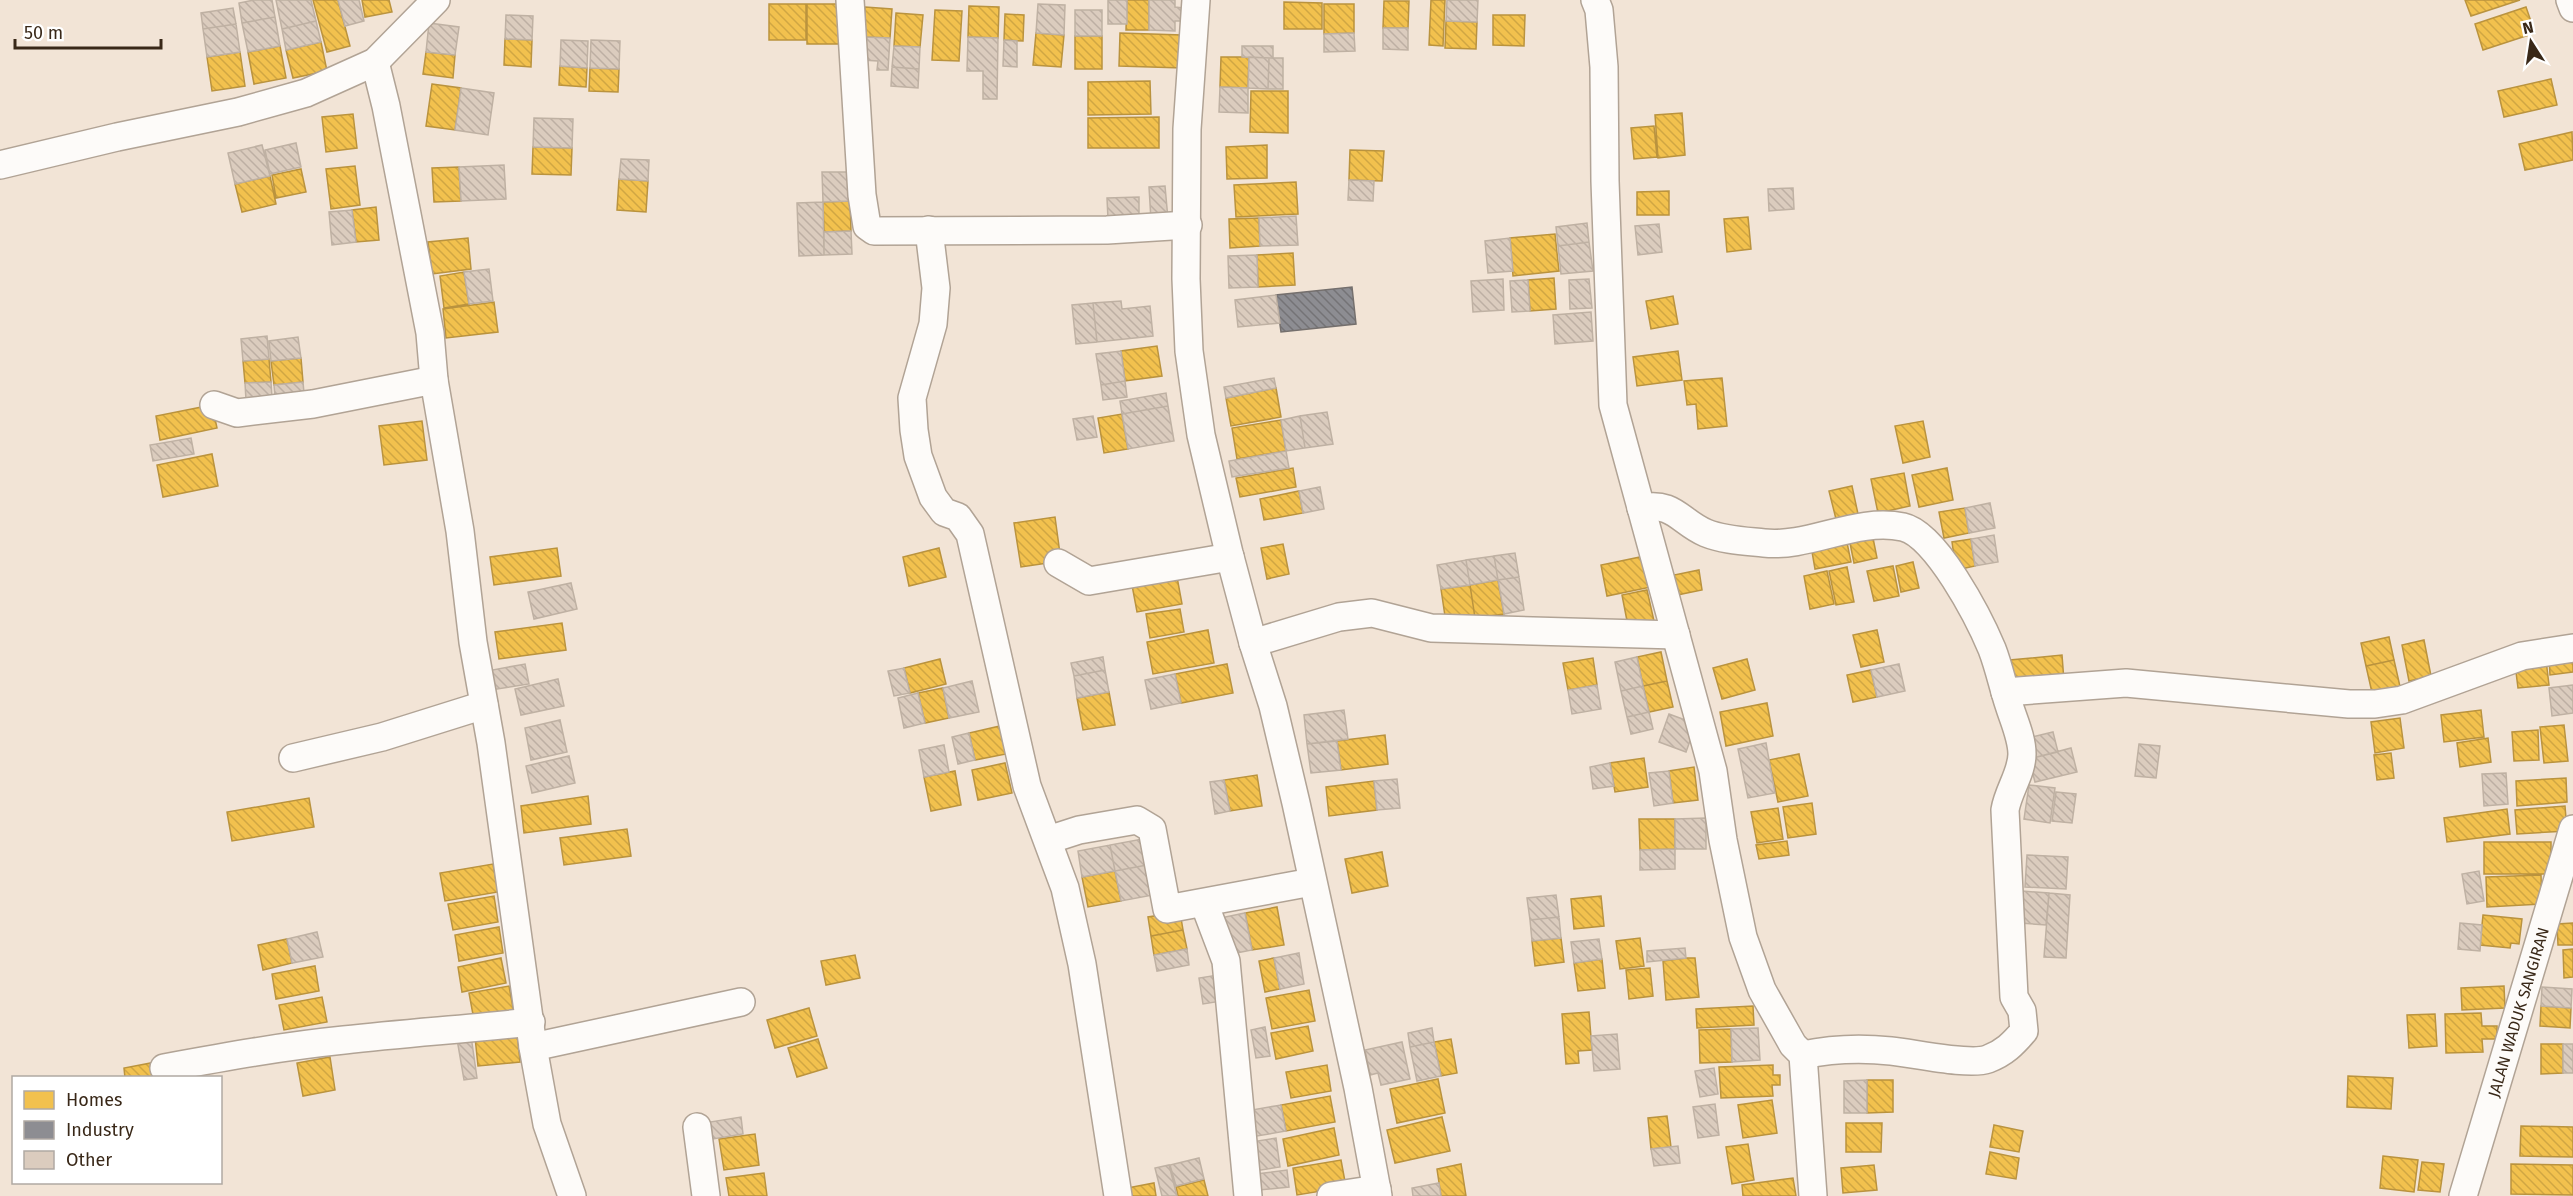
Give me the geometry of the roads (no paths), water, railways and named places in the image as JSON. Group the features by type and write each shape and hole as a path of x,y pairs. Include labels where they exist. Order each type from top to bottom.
{"street":[{"path":"0,165 249,109 306,93 375,62 436,0"},
{"path":"850,0 862,195 867,226 874,231 881,233 929,230 1107,230 1188,225"},
{"path":"1196,0 1187,129 1186,279 1189,351 1200,435 1253,643 1273,706 1312,882 1321,912 1377,1192 1331,1196"},
{"path":"1595,0 1599,9 1604,67 1613,405 1713,771 1723,840 1743,937 1762,990 1793,1045 1803,1055 1813,1196"},
{"path":"2570,0 2573,8"},
{"path":"375,62 386,105 430,333 434,380 460,531 473,642 547,1124 572,1196"},
{"path":"929,230 936,288 933,324 912,398 918,456 933,497 944,512 958,517 970,534 1027,786 1065,888 1082,964 1118,1196"},
{"path":"214,405 237,413 313,404 434,380"},
{"path":"1641,508 1654,505 1672,510 1705,533 1781,545 1869,525 1904,527 1928,542 1944,562 1992,649 2005,692 2022,755 2005,810 2014,997 2022,1011 2024,1031 2009,1048 1985,1060 1931,1058 1890,1050 1822,1051 1803,1055"},
{"path":"1058,563 1089,581 1230,557"},
{"path":"1253,643 1339,617 1372,613 1431,628 1676,635"},
{"path":"2005,692 2126,683 2349,704 2375,704 2402,700 2522,656 2573,648"},
{"path":"293,759 382,737 484,705"},
{"path":"1048,840 1079,830 1137,820 1143,822 1152,829 1167,909 1312,882"},
{"name":"JALAN WADUK SANGIRAN","path":"2463,1196 2573,829"},
{"path":"1204,903 1226,961 1248,1196"},
{"path":"164,1068 241,1054 344,1040 421,1034 532,1034 741,1002"},
{"path":"697,1127 706,1196"}]}
